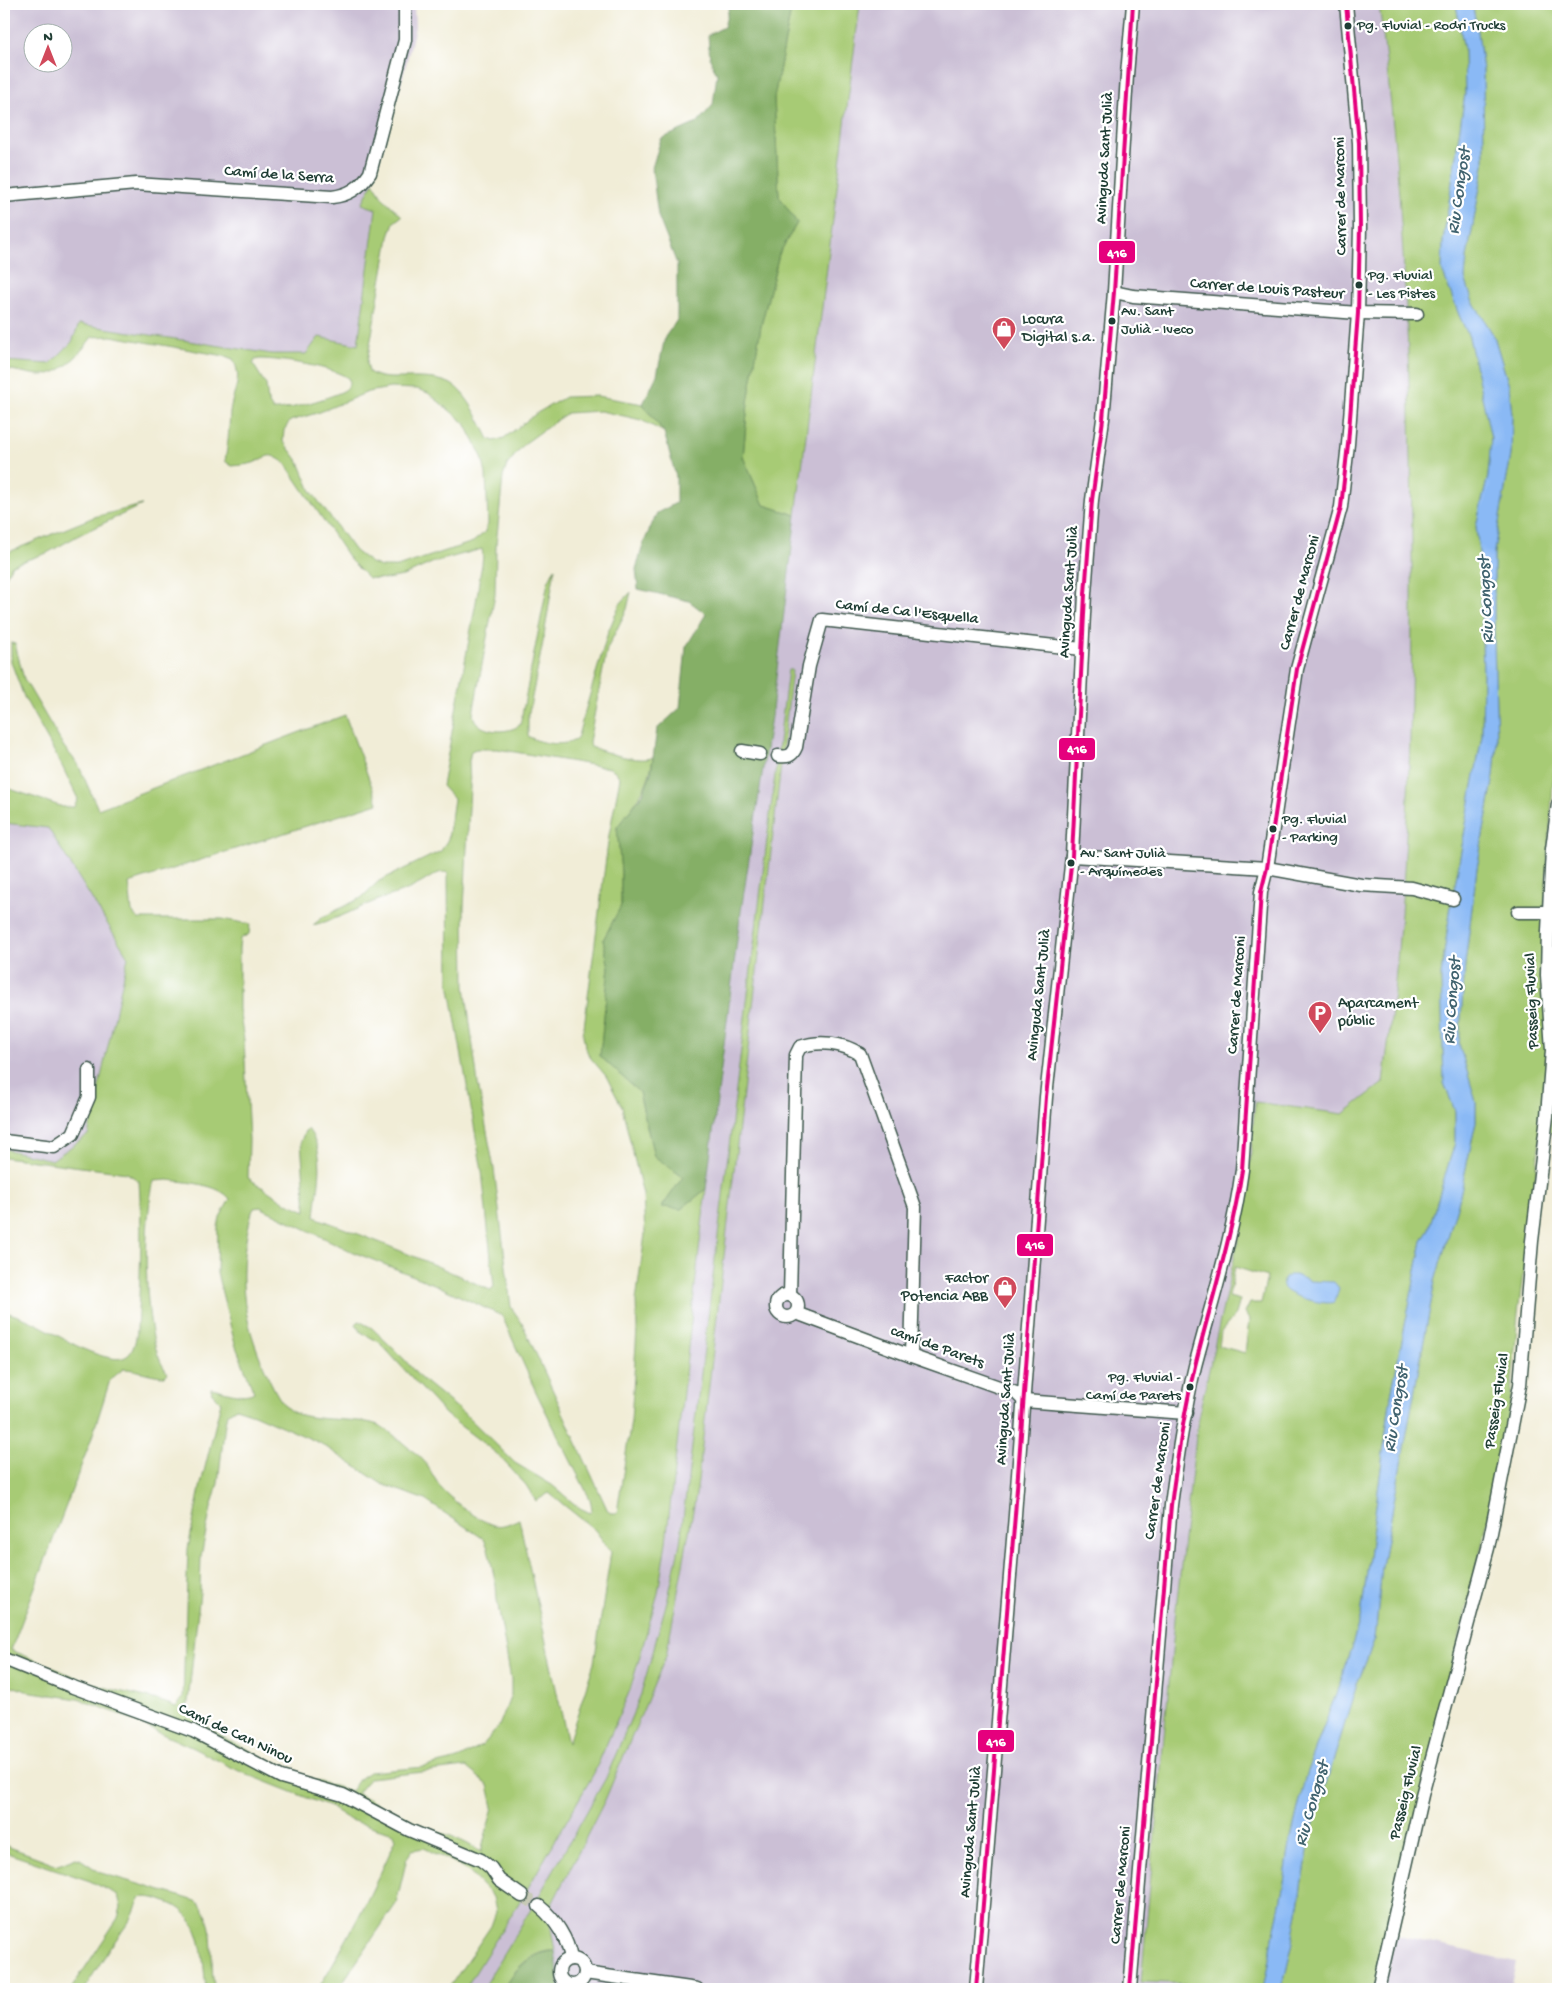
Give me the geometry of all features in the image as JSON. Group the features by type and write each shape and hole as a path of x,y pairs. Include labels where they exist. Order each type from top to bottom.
{"street":[{"name":"Camí de la Serra","path":"4,196 136,184 332,197 344,196 355,190 370,173 406,40 405,4"},
{"name":"Avinguda Sant Julià","path":"976,1989 1024,1401 1046,1097 1072,856 1082,649 1092,500 1103,419 1114,292 1133,4"},
{"name":"Carrer de Marconi","path":"1130,1989 1172,1496 1195,1369 1238,1205 1261,892 1268,868 1297,669 1341,507 1348,444 1358,313 1360,227 1359,143 1346,4"},
{"name":"Carrer de Louis Pasteur","path":"1114,292 1133,296 1358,313 1417,314"},
{"name":"Camí de Ca l'Esquella","path":"778,756 787,757 793,754 796,747 809,666 822,620 1082,649"},
{"path":"742,750 760,754"},
{"name":"Passeig Fluvial","path":"1378,1989 1422,1795 1488,1548 1520,1385 1532,1241 1547,1116 1552,1050 1548,975 1549,912 1552,848 1558,804"},
{"path":"1072,856 1268,868 1361,885 1412,888 1453,899"},
{"path":"1518,912 1549,912"},
{"path":"790,1295 796,1055 800,1047 809,1044 850,1047 860,1054 915,1206 911,1356"},
{"path":"4,1141 54,1147 73,1134 89,1097 89,1070"},
{"path":"790,1295 798,1301 798,1305 796,1313 786,1317 777,1310 777,1302 779,1298 790,1295"},
{"name":"camí de Parets","path":"796,1313 1016,1393 1024,1401 1186,1413"},
{"name":"Camí de Can Ninou","path":"4,1659 73,1687 193,1731 281,1777 343,1795 409,1830 481,1860 491,1868 499,1880 522,1896"},
{"path":"539,1906 553,1918 568,1946 571,1959"},
{"path":"571,1959 582,1963 585,1973 582,1981 575,1985 563,1981 560,1974 564,1962 571,1959"},
{"path":"585,1973 697,1989"}],"shaded area":[{"path":"4,4 414,4 415,27 405,69 373,182 362,204 376,209 358,345 319,338 306,354 272,354 79,324 72,342 50,364 4,361"},
{"path":"860,4 1379,4 1387,63 1406,285 1412,442 1413,661 1405,874 1393,1013 1370,1178 1272,1272 1232,1261 1225,1297 1141,1982 1200,1984 1199,1989 560,1989 548,1912 605,1800 666,1656 697,1489 792,671 788,670 680,1543 669,1594 641,1694 606,1778 536,1901 482,1989 465,1989 525,1893 594,1773 630,1690 658,1593 666,1542 706,1189 739,924 772,710"},
{"path":"4,823 48,828 128,957 88,1135 52,1160 4,1149"},
{"path":"1386,1933 1516,1962 1510,1989 1374,1989"}],"green space":[{"path":"730,4 792,4 774,98 779,196 797,223 779,254 761,326 748,402 743,457 764,505 796,515 772,710 739,924 706,1189 681,1209 662,1207 683,1177 654,1156 639,1092 600,1056 609,967 603,940 621,906 621,872 617,827 643,794 651,773 657,729 680,708 686,647 706,614 689,601 638,589 636,569 644,542 657,513 676,503 676,477 664,432 643,404 657,375 665,337 677,320 677,264 658,216 652,168 661,139 697,123 713,105 717,74 710,59 708,35 724,27"},
{"path":"792,4 860,4 796,515 764,505 743,457 748,402 761,326 779,254 797,223 779,196 774,98"},
{"path":"1379,4 1456,4 1464,50 1465,94 1443,242 1442,270 1469,337 1490,432 1491,448 1488,476 1476,526 1480,561 1483,675 1482,736 1450,912 1441,975 1444,1083 1455,1111 1455,1143 1428,1231 1422,1241 1391,1395 1361,1616 1343,1675 1306,1774 1291,1838 1263,1989 1199,1989 1200,1984 1141,1982 1176,1609 1198,1419 1247,1200 1255,1102 1343,1114 1383,1083 1398,948 1410,744 1411,473 1410,406 1400,205","holes":["1235,1267 1267,1277 1261,1303 1250,1303 1245,1313 1249,1320 1245,1353 1219,1346 1221,1332 1236,1314 1240,1300 1229,1297"]},
{"path":"1472,4 1558,4 1558,742 1553,783 1544,916 1558,917 1558,1133 1541,1132 1518,1313 1510,1408 1486,1528 1374,1989 1282,1989 1293,1942 1311,1833 1357,1684 1375,1639 1382,1566 1435,1281 1459,1200 1476,1122 1476,1102 1459,1044 1465,964 1477,868 1494,776 1497,741 1494,551 1511,455 1512,415 1509,386 1494,336 1472,300 1465,278 1467,257 1484,165 1483,71"},
{"path":"373,182 383,198 402,216 394,222 389,237 367,362 369,372 385,378 426,378 449,383 462,393 489,439 494,441 504,438 537,413 565,397 597,396 643,404 664,432 641,420 600,411 567,413 524,444 507,465 503,477 496,545 495,594 473,714 479,725 492,730 507,730 520,725 548,582 555,568 528,717 528,736 552,744 566,743 577,739 608,632 620,604 631,592 627,609 607,649 589,742 591,747 622,756 640,759 653,757 648,778 641,795 617,827 621,872 621,906 603,940 609,967 600,1056 639,1092 654,1156 683,1177 663,1206 681,1209 706,1189 666,1542 658,1593 630,1690 594,1773 525,1893 465,1989 448,1989 491,1926 496,1912 493,1897 469,1872 424,1848 412,1850 407,1858 396,1904 338,1989 318,1989 378,1878 396,1839 394,1833 350,1820 330,1807 239,1771 114,1712 78,1699 26,1691 4,1683 4,1312 32,1322 83,1349 115,1359 124,1358 135,1344 137,1334 141,1246 139,1181 127,1173 4,1157 4,1149 52,1160 88,1135 128,957 48,828 4,823 4,787 63,807 74,807 78,799 24,697 11,662 11,643 15,644 24,679 64,747 78,764 98,809 345,715 378,803 129,883 132,912 138,919 222,919 250,924 249,934 240,939 239,948 239,1009 244,1040 249,1140 248,1178 285,1202 306,1211 301,1141 305,1131 308,1129 314,1139 320,1160 315,1217 425,1261 490,1290 494,1287 482,1171 449,983 448,873 436,874 408,890 313,925 323,917 361,898 379,881 441,851 448,839 454,799 442,786 478,591 483,558 482,549 434,562 403,576 387,579 368,578 351,561 285,463 272,456 243,465 232,466 225,461 231,406 237,380 233,359 111,336 92,337 70,363 56,372 39,375 4,369 4,361 50,364 72,342 79,324 272,354 306,354 319,337 358,345 376,209 362,204","holes":["255,360 280,360 320,367 349,379 348,385 340,393 287,409 273,410 268,402 266,385 253,364","390,388 417,389 428,393 465,423 482,457 486,474 488,524 484,533 473,542 397,567 381,567 371,563 355,551 311,491 299,462 283,441 284,430 290,421 320,412 368,392","476,749 497,749 610,768 620,778 609,835 583,1035 589,1056 606,1076 622,1107 643,1195 645,1234 636,1301 637,1329 631,1421 617,1513 610,1513 607,1509 522,1323 511,1307 494,1169 478,1084 465,986 464,908 470,787 469,761 471,751","168,1180 210,1187 225,1194 230,1199 220,1217 218,1227 217,1273 235,1344 254,1392 244,1395 211,1388 212,1393 221,1402 200,1488 188,1549 183,1698 176,1707 158,1700 89,1682 11,1650 91,1440 110,1380 123,1369 160,1376 165,1376 168,1373 159,1358 149,1310 146,1251 150,1199 154,1181","260,1207 353,1252 434,1284 502,1316 537,1394 590,1499 592,1509 590,1513 578,1507 552,1485 515,1463 466,1415 419,1377 404,1359 372,1328 359,1321 356,1324 361,1332 379,1342 445,1414 496,1453 526,1485 536,1501 549,1493 595,1530 611,1552 594,1663 568,1743 519,1519 507,1524 494,1525 473,1515 445,1493 419,1455 383,1427 368,1422 304,1416 286,1407 278,1396 258,1353 247,1314 243,1275 244,1255 254,1208","236,1408 320,1443 382,1484 425,1500 484,1539 488,1548 496,1585 511,1679 511,1695 499,1726 483,1745 451,1761 424,1767 369,1772 360,1778 351,1791 300,1776 227,1739 187,1711 200,1592 201,1556 218,1483 227,1414","466,1767 488,1785 493,1807 481,1852 449,1835 430,1831 412,1823 357,1793 370,1778"]},
{"path":"142,505 81,534 47,553 12,565 4,580 4,554 94,517"},
{"path":"788,670 792,670 697,1489 666,1656 605,1800 548,1912 555,1951 547,1951 524,1962 503,1989 482,1989 536,1901 606,1778 641,1694 669,1594 680,1543"},
{"path":"4,1845 58,1865 76,1858 80,1859 101,1873 196,1901 208,1919 212,1942 215,1989 206,1989 201,1949 194,1925 176,1907 157,1899 146,1897 140,1898 131,1919 84,1989 71,1989 118,1918 121,1907 118,1895 90,1881 4,1852"},
{"path":"555,1951 560,1989 503,1989 523,1964 536,1956"}],"water":[{"name":"Riu Congost","path":"1456,4 1472,4 1483,71 1484,165 1467,257 1465,278 1472,300 1494,336 1509,386 1512,415 1511,455 1494,551 1497,741 1494,776 1477,868 1465,964 1459,1044 1476,1102 1476,1122 1459,1200 1435,1281 1382,1566 1375,1639 1357,1684 1311,1833 1293,1942 1282,1989 1263,1989 1291,1838 1306,1774 1343,1675 1361,1616 1391,1395 1422,1241 1428,1231 1455,1143 1455,1111 1444,1083 1441,975 1450,912 1482,736 1483,675 1480,561 1476,526 1488,476 1491,438 1469,337 1442,270 1443,242 1465,94 1464,50"},
{"path":"1289,1275 1295,1275 1310,1281 1334,1282 1339,1288 1335,1302 1316,1302 1292,1294 1283,1286 1283,1280"}],"tunnel":[{"path":"522,1896 539,1906"}],"transit line":[{"name":"416","path":"976,1989 1015,1515 1046,1097 1072,856 1085,594 1092,500 1103,419 1114,292 1133,4"},
{"name":"416","path":"1130,1989 1171,1505 1191,1383 1238,1195 1242,1170 1261,892 1267,868 1297,669 1341,507 1348,444 1358,313 1360,227 1359,143 1346,4"}],"place":[{"name":"Pg. Fluvial - Rodri Trucks","path":"1348,26"},
{"name":"Pg. Fluvial - Les Pistes","path":"1359,285"},
{"name":"Av. Sant Julià - Iveco","path":"1112,321"},
{"name":"Locura Digital s.a.","path":"1004,350"},
{"name":"Pg. Fluvial - Parking","path":"1273,829"},
{"name":"Av. Sant Julià - Arquímedes","path":"1071,863"},
{"name":"Aparcament públic","path":"1320,1034"},
{"name":"Factor Potencia ABB","path":"1005,1309"},
{"name":"Pg. Fluvial - Camí de Parets","path":"1190,1387"}]}
